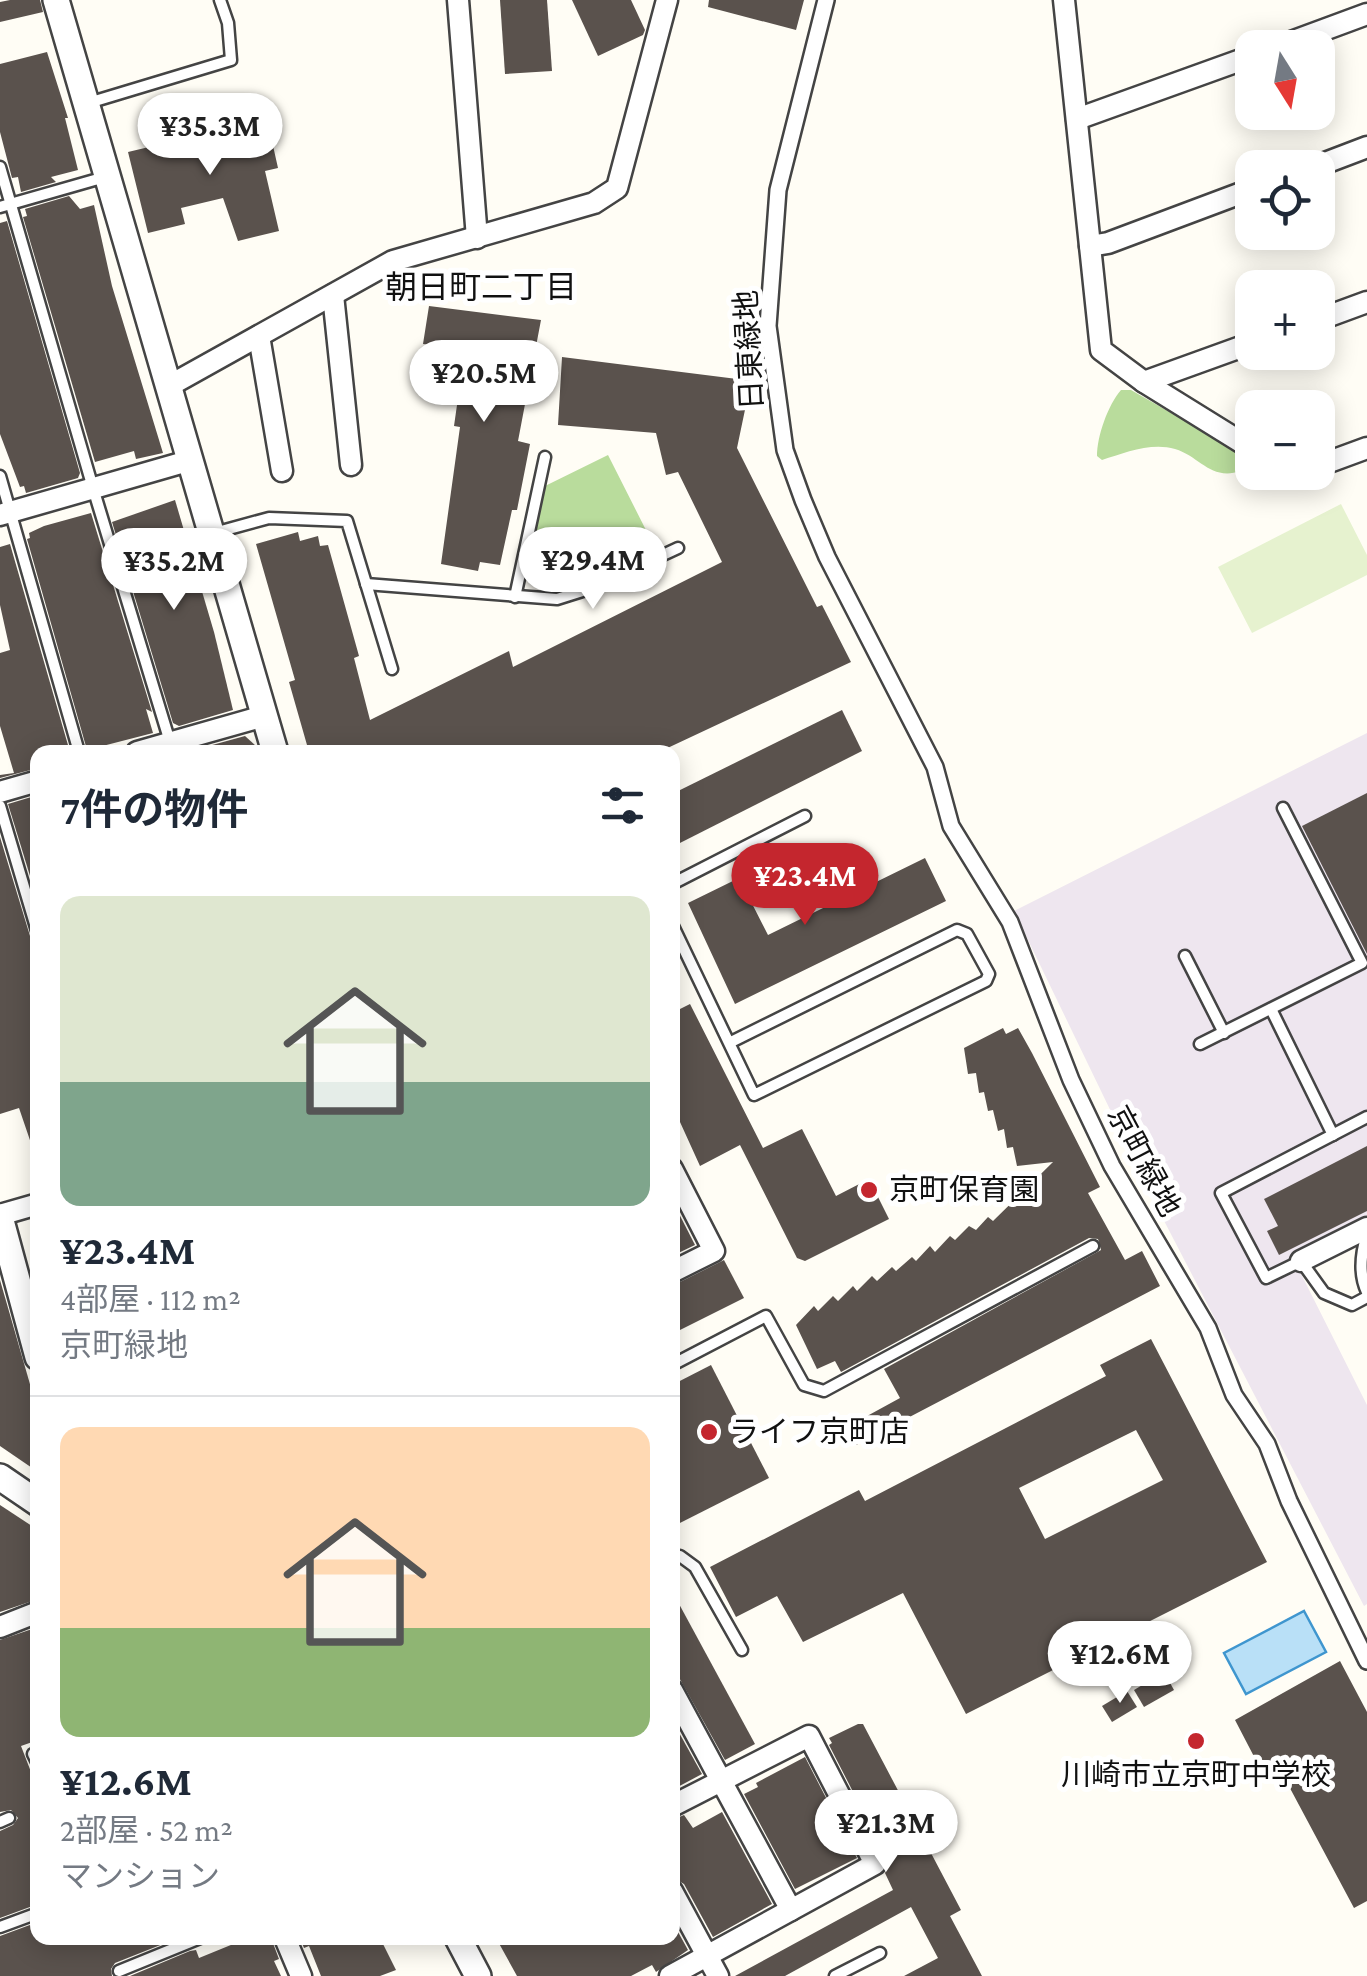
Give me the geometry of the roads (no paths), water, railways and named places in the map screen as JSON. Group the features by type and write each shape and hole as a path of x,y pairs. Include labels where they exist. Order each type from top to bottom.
{"street":[{"path":"56,0 273,745"},
{"path":"458,0 476,238"},
{"path":"167,387 393,261 594,203 617,188 667,0"},
{"name":"日東緑地","path":"826,0 778,190 768,326 786,450 826,557 889,681"},
{"path":"1064,0 1101,350 1144,382 1235,438"},
{"path":"1324,30 1367,14"},
{"path":"1077,119 1235,62"},
{"path":"1335,159 1367,147"},
{"path":"1090,246 1235,195"},
{"path":"332,295 351,464"},
{"path":"1335,314 1367,302"},
{"path":"259,336 282,471"},
{"path":"1144,382 1235,349"},
{"path":"1335,460 1367,448"},
{"path":"5,513 188,461"},
{"name":"京町緑地","path":"889,681 935,767 950,826 1010,922 1064,1063 1112,1166 1208,1328 1234,1396 1267,1444 1289,1501 1367,1660"},
{"path":"163,745 264,716"},
{"path":"1,792 30,783"},
{"path":"680,1185 714,1251 680,1268"},
{"path":"30,1207 0,1216 30,1327"},
{"path":"1301,1261 1367,1231"},
{"path":"0,1477 30,1498"},
{"path":"0,1627 30,1615"},
{"path":"680,1705 791,1910"},
{"path":"670,1976 875,1864 809,1736 680,1802"},
{"path":"680,1905 718,1976"},
{"path":"287,1945 301,1976"},
{"path":"462,1945 477,1976"}],"lane":[{"path":"85,104 231,60 228,23 220,0"},
{"path":"0,167 5,205 171,743"},
{"path":"5,205 106,176"},
{"path":"514,597 545,457"},
{"path":"0,476 5,513 77,745"},
{"path":"209,534 269,518 347,522 392,668"},
{"path":"366,584 556,600 592,588 678,548"},
{"path":"1,792 30,903"},
{"path":"1200,1044 1362,963 1282,808"},
{"path":"680,880 805,816"},
{"path":"680,940 754,1094 986,981 988,974 968,934 956,930 730,1043"},
{"path":"1184,956 1224,1033"},
{"path":"1271,1008 1333,1134"},
{"path":"1367,1117 1222,1192 1266,1278 1301,1261 1324,1292 1352,1305 1367,1294 1362,1280 1367,1231"},
{"path":"680,1360 766,1316 804,1384 824,1391 1093,1246"},
{"path":"680,1556 695,1566 742,1650"},
{"path":"0,1927 30,1916"},
{"path":"118,1972 183,1945"},
{"path":"835,1976 880,1953"}],"water":[{"path":"1304,1611 1326,1652 1246,1694 1224,1653"}],"place":[{"name":"京町保育園","path":"869,1190"},
{"name":"ライフ京町店","path":"709,1432"},
{"name":"川崎市立京町中学校","path":"1196,1741"}],"district":[{"name":"朝日町二丁目","path":"481,287"}]}
